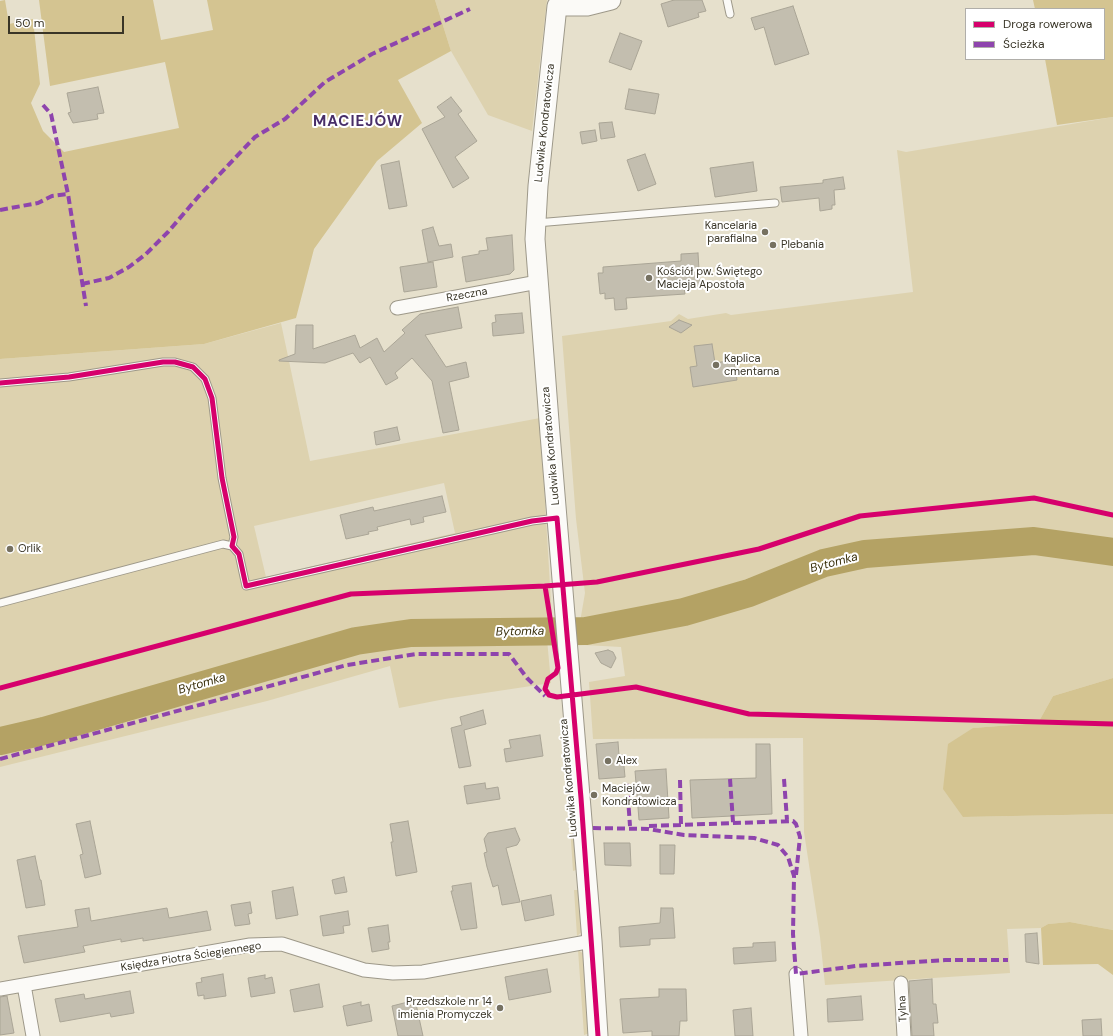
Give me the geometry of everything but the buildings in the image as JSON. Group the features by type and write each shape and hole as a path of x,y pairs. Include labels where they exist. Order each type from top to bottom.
{"street":[{"path":"558,3 587,6 611,0"},
{"name":"Ludwika Kondratowicza","path":"558,3 536,223 538,282 569,651 598,1036"},
{"name":"Rzeczna","path":"397,308 538,282"},
{"name":"Księdza Piotra Ściegiennego","path":"0,989 250,945 282,944 364,970 393,973 423,972 592,941"},
{"path":"796,974 801,1036"},
{"name":"Tylna","path":"901,983 904,1036"},
{"path":"24,985 33,1036"}],"lane":[{"path":"727,0 730,14"},
{"path":"536,223 775,203"},
{"path":"0,382 70,377 163,362 175,362 193,367 205,379 212,398 222,478 234,537 232,546"},
{"path":"0,603 222,544 232,546 239,554 246,586 532,520 557,518"}],"shaded area":[{"path":"5,0 9,24 33,19 40,84 31,103 43,131 64,152 179,128 165,62 50,86 39,0 153,0 161,40 213,30 207,0 435,0 451,51 398,80 422,123 377,161 314,249 296,318 204,344 0,359 0,1"},
{"path":"435,0 547,0 532,131 488,115 451,51"},
{"path":"1033,0 1113,0 1113,117 1057,125 1045,60 1105,60 1105,8 1035,8"},
{"path":"1113,117 1113,541 1083,536 997,530 853,543 808,556 719,589 647,612 580,622 585,593 576,519 562,336 671,321 679,314 688,319 726,313 731,315 913,292 897,150 906,152"},
{"path":"281,323 310,461 540,418 552,619 401,624 371,629 102,706 0,732 0,359 204,344","holes":["444,483 455,533 266,577 254,526"]},
{"path":"1003,553 1060,554 1113,559 1113,678 1053,696 1038,723 973,728 963,817 1113,814 1113,930 1070,922 1048,924 1041,928 1007,929 1010,973 825,985 820,937 804,832 803,738 593,739 589,682 625,676 621,647 584,645 583,639 632,632 690,619 740,604 823,573 878,563"},
{"path":"547,639 551,683 445,699 399,708 390,666 267,701 0,767 0,749 248,683 344,653 417,641"},
{"path":"1113,678 1113,814 963,817 943,789 948,744 973,728 1038,723 1053,696"},
{"path":"567,742 572,798 570,799 568,799 564,745"},
{"path":"572,810 579,869 573,871 569,812"},
{"path":"574,890 579,890 583,931 577,936"},
{"path":"1070,922 1113,930 1113,975 1098,964 1043,965 1041,928 1048,924"},
{"path":"578,950 584,954 590,1033 584,1035"}],"waterway":[{"name":"Bytomka","path":"0,741 44,731 356,641 411,633 586,631 684,612 749,593 824,563 865,554 1034,541 1113,552"}],"marked path":[{"path":"82,284 109,278 129,267 146,254 255,137 285,119 325,82 372,54 470,9"},
{"path":"43,105 51,114 68,194 86,306"},
{"path":"0,210 38,203 52,196 68,194"},
{"path":"0,759 347,665 416,654 509,654 527,678 545,696"},
{"path":"730,779 733,822"},
{"path":"784,779 787,820"},
{"path":"680,780 681,824"},
{"path":"627,784 630,826"},
{"path":"649,826 793,821 796,824 800,837 796,875"},
{"path":"593,828 648,829 684,835 754,838 778,845 788,857 794,876 793,934 796,974 856,966 945,960 1008,960"}],"cycle path":[{"path":"0,383 69,377 163,362 175,362 193,367 205,379 212,398 222,478 234,537 232,546 239,554 246,586 532,521 557,518 581,798 598,1036"},
{"path":"0,688 351,594 545,586 597,582 759,549 860,516 1034,498 1113,515"},
{"path":"545,586 558,668 556,673 548,679 545,689 549,695 557,697 636,687 749,714 1113,724"}],"place":[{"name":"Kancelaria parafialna","path":"765,232"},
{"name":"Plebania","path":"773,245"},
{"name":"Kościół pw. Świętego Macieja Apostoła","path":"649,278"},
{"name":"Kaplica cmentarna","path":"716,365"},
{"name":"Orlik","path":"10,549"},
{"name":"Alex","path":"608,761"},
{"name":"Maciejów Kondratowicza","path":"594,795"},
{"name":"Przedszkole nr 14 imienia Promyczek","path":"500,1008"}],"district":[{"name":"MACIEJÓW","path":"358,122"}]}
